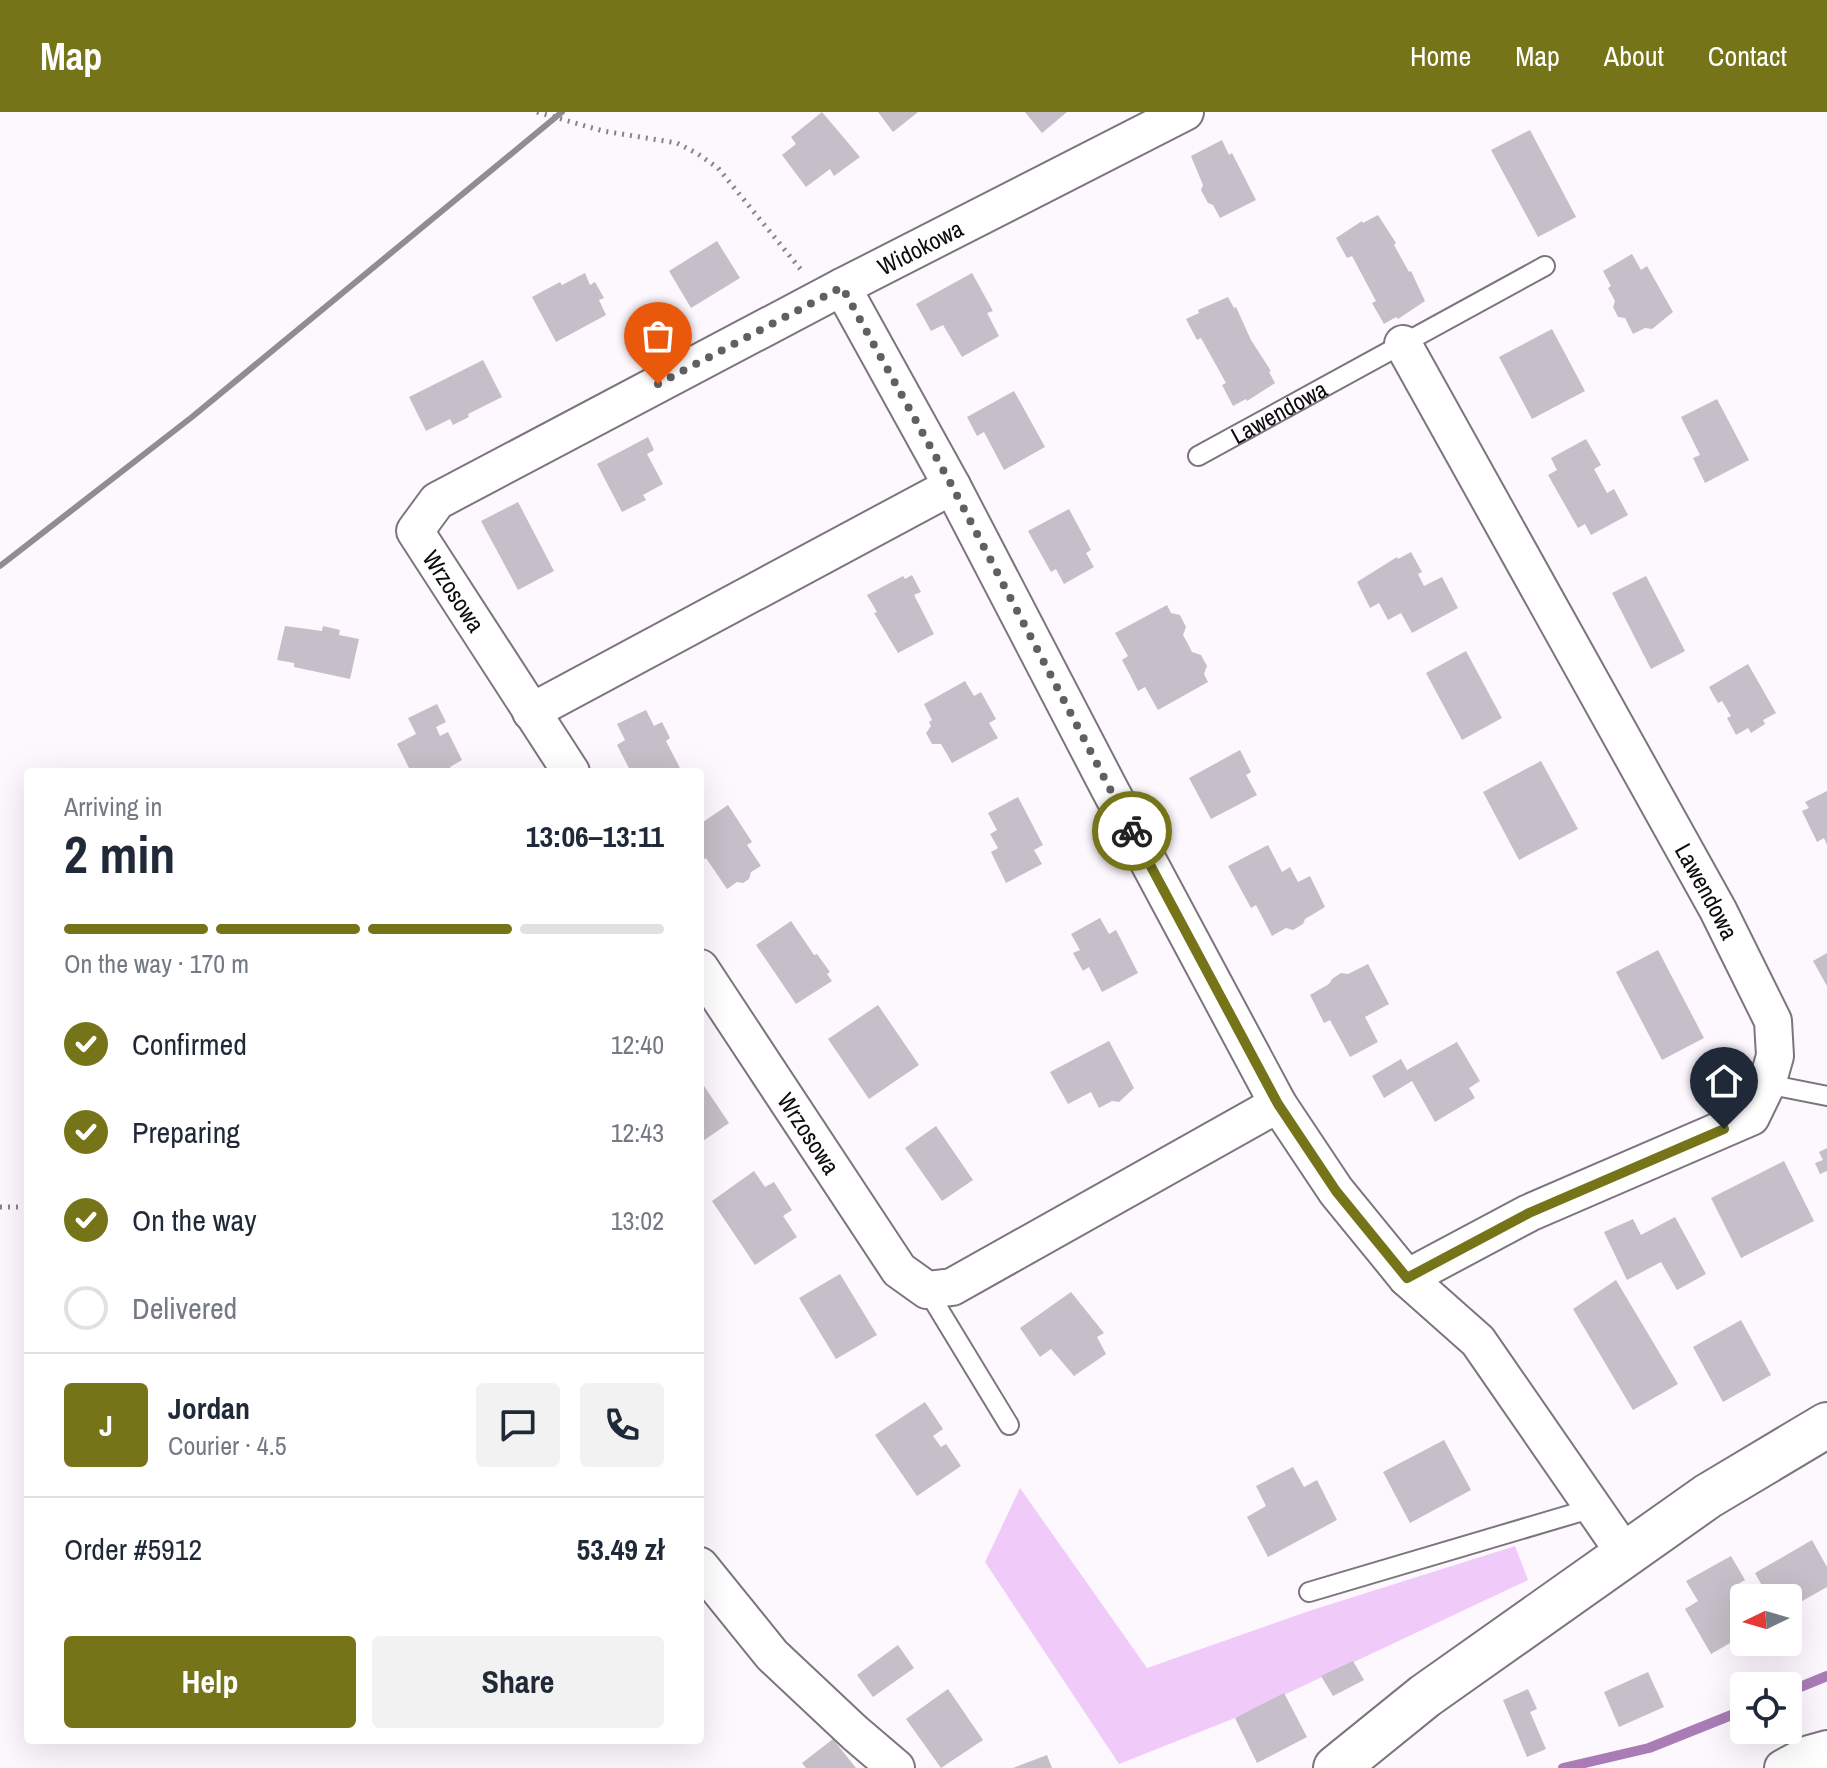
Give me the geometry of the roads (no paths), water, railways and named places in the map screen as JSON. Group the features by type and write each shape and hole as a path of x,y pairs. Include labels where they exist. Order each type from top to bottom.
{"street":[{"name":"Widokowa","path":"415,531 437,501 832,291 1185,112"},
{"path":"832,291 952,486 1278,1104 1336,1191 1407,1278 1478,1341 1626,1555"},
{"name":"Lawendowa","path":"1403,344 1718,910 1773,1021 1775,1056 1767,1084 1751,1117 1529,1213 1407,1278"},
{"path":"531,712 952,486"},
{"name":"Wrzosowa","path":"415,531 568,768"},
{"name":"Wrzosowa","path":"704,974 899,1270 927,1290"},
{"path":"927,1290 952,1287 1278,1104"},
{"path":"1336,1768 1425,1696 1708,1496 1827,1425"},
{"path":"704,1571 772,1655 896,1768"},
{"path":"1783,1768 1809,1754 1827,1749"}],"lane":[{"name":"Lawendowa","path":"1198,456 1545,266"},
{"path":"1767,1084 1827,1096"},
{"path":"927,1290 1009,1425"},
{"path":"1309,1592 1593,1508"}],"waterway":[{"path":"1802,1686 1827,1676"},
{"path":"1563,1768 1649,1748 1730,1716"}],"railway":[{"path":"0,566 192,417 562,112"}]}
